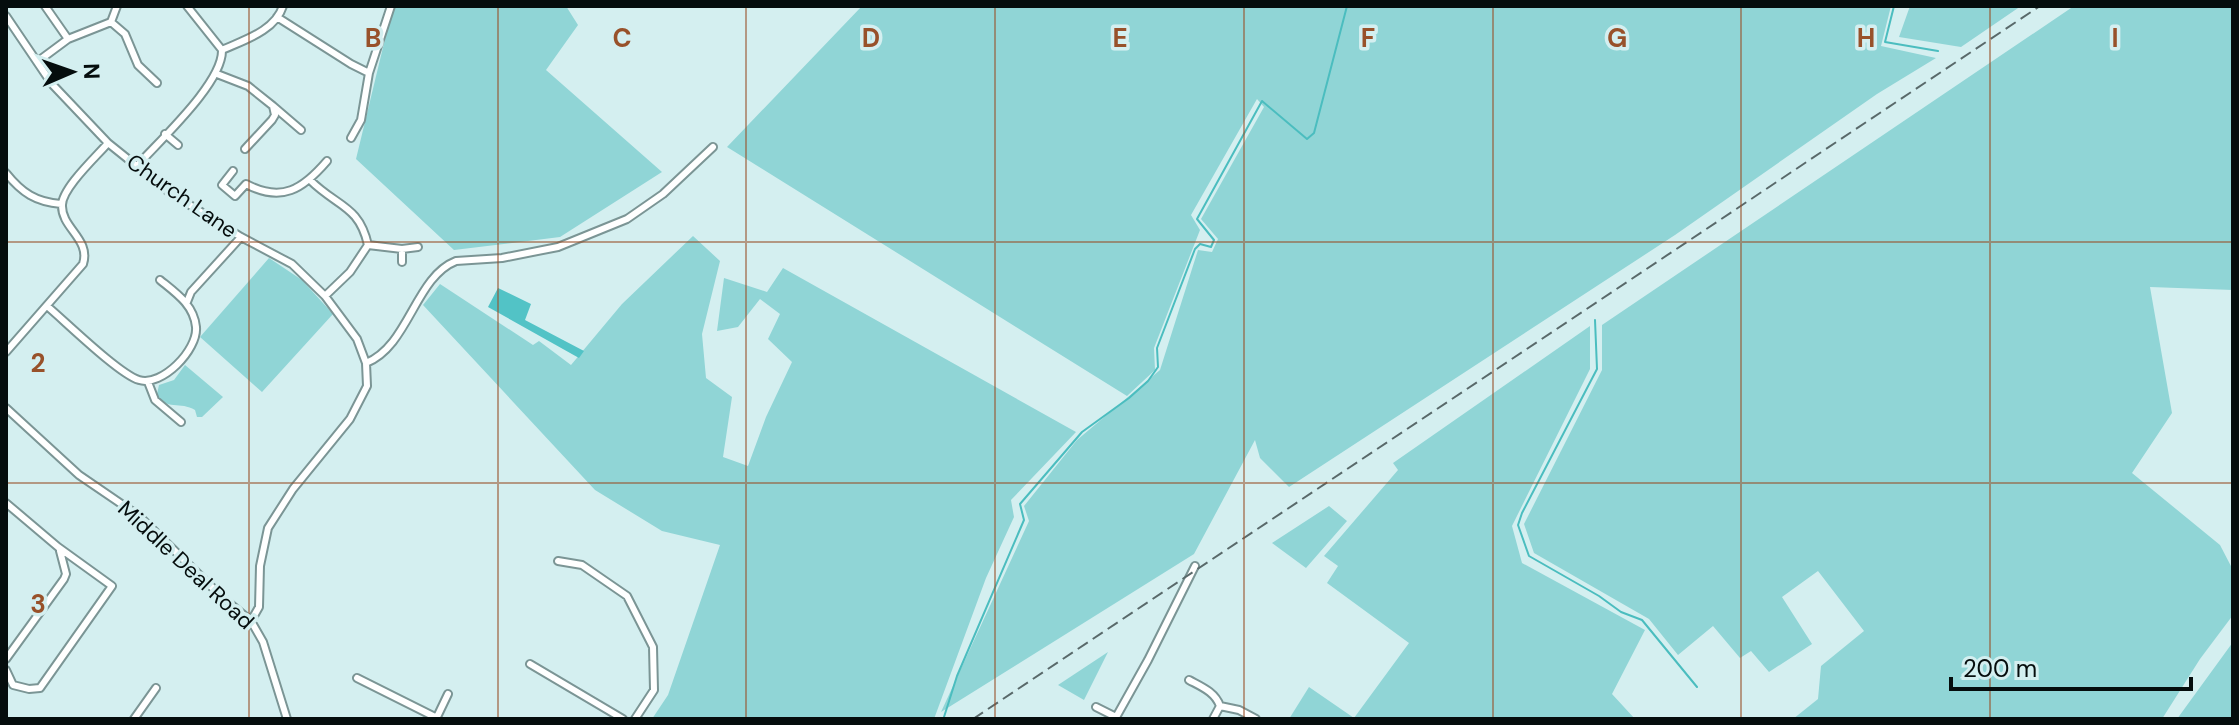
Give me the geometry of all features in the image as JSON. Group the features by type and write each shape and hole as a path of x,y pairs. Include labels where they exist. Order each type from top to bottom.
{"street":[{"path":"45,6 68,39"},
{"path":"37,62 68,39 111,22 117,6"},
{"path":"136,167 221,66 222,50 187,6"},
{"path":"222,50 265,29 283,6"},
{"path":"351,138 361,120 369,73 391,6"},
{"path":"52,17 62,11"},
{"name":"Church Lane","path":"6,16 52,84 108,143 169,192 241,237 292,264 325,296 357,339 366,363"},
{"path":"277,17 369,73"},
{"path":"111,22 125,34 133,58 157,83"},
{"path":"138,80 145,73"},
{"path":"217,74 248,86 301,130"},
{"path":"245,149 272,120 275,115 273,106"},
{"path":"165,134 178,145"},
{"path":"6,352 79,270 85,258 82,243 63,213 61,204 69,188 108,143"},
{"path":"251,621 259,607 260,566 268,528 293,489 350,419 367,386 366,363 384,353 429,284 447,264 558,247 627,219 663,194 713,147"},
{"path":"233,171 222,185 235,196 246,184 257,190 286,193 310,180 327,161"},
{"path":"6,173 35,200 61,204"},
{"path":"310,180 326,197 347,208 360,220 368,245"},
{"path":"187,302 191,292 241,237"},
{"path":"368,245 402,249 418,247"},
{"path":"325,296 350,272 368,245"},
{"path":"402,249 402,262"},
{"path":"47,306 125,373 148,382 163,377 193,344 197,331 187,302 160,280"},
{"path":"148,382 155,400 181,422"},
{"name":"Middle Deal Road","path":"6,408 79,475 139,516 251,621 263,642 287,719"},
{"path":"6,503 58,547 112,586 44,684 35,689 13,685"},
{"path":"6,659 64,579 66,574 58,547"},
{"path":"558,561 582,565 627,596 653,647 654,690 635,719"},
{"path":"1096,707 1115,718 1195,566"},
{"path":"1148,660 1159,665"},
{"path":"530,664 623,719"},
{"path":"6,670 13,685"},
{"path":"357,678 436,718 448,694"},
{"path":"1189,680 1212,693 1220,706 1239,710 1256,719 1262,710"},
{"path":"6,693 13,685"},
{"path":"1194,693 1198,685"},
{"path":"134,719 156,688"},
{"path":"1213,719 1220,706"}],"shaded area":[{"path":"393,6 566,6 578,25 546,70 662,172 560,237 454,250 356,159"},
{"path":"862,6 1891,6 1881,46 1936,58 1877,94 1675,235 1289,487 1260,458 1255,440 1194,554 941,712 1029,521 1024,506 1077,440 1160,370 1198,250 1212,252 1218,239 1201,219 1264,107 1257,99 1191,215 1200,230 1154,348 1155,370 1127,396 727,147"},
{"path":"1910,6 2021,6 1961,47 1899,37"},
{"path":"2074,6 2233,6 2233,290 2150,287 2172,413 2132,473 2220,545 2233,570 2233,615 2200,659 2162,719 1793,719 1818,699 1821,666 1864,631 1818,571 1782,597 1812,644 1769,672 1751,651 1740,658 1713,626 1678,655 1649,619 1534,553 1524,524 1602,370 1602,325"},
{"path":"693,236 720,261 702,334 706,378 732,397 723,457 748,466 766,417 792,362 768,339 780,314 760,299 738,327 717,331 724,278 767,292 783,268 1076,432 1011,500 1014,517 986,578 934,719 652,719 668,695 720,545 662,531 595,490 423,305 440,284 533,345 539,341 571,365 622,304"},
{"path":"269,258 302,280 333,314 262,392 200,337"},
{"path":"498,288 531,304 525,320 584,351 579,358 488,307"},
{"path":"1590,326 1590,369 1512,526 1522,563 1645,630 1612,694 1635,719 1289,719 1309,687 1354,718 1409,643 1327,583 1338,566 1324,556 1398,470 1393,463"},
{"path":"185,365 223,397 202,417 197,417 190,407 164,402 157,394 159,385 174,380"},
{"path":"1329,506 1347,521 1306,568 1272,543"},
{"path":"2233,642 2233,719 2177,719"},
{"path":"1108,652 1084,700 1058,685"}],"waterway":[{"path":"944,717 957,676 1024,520 1020,504 1082,432 1129,398 1158,367 1157,348 1195,249 1200,244 1211,247 1214,240 1197,219 1262,101 1307,139 1314,133 1347,6"},
{"path":"1894,6 1885,42 1938,51"},
{"path":"1595,320 1597,369 1518,525 1529,556 1621,612 1642,620 1697,687"}],"railway":[{"path":"973,719 2040,6"}]}
